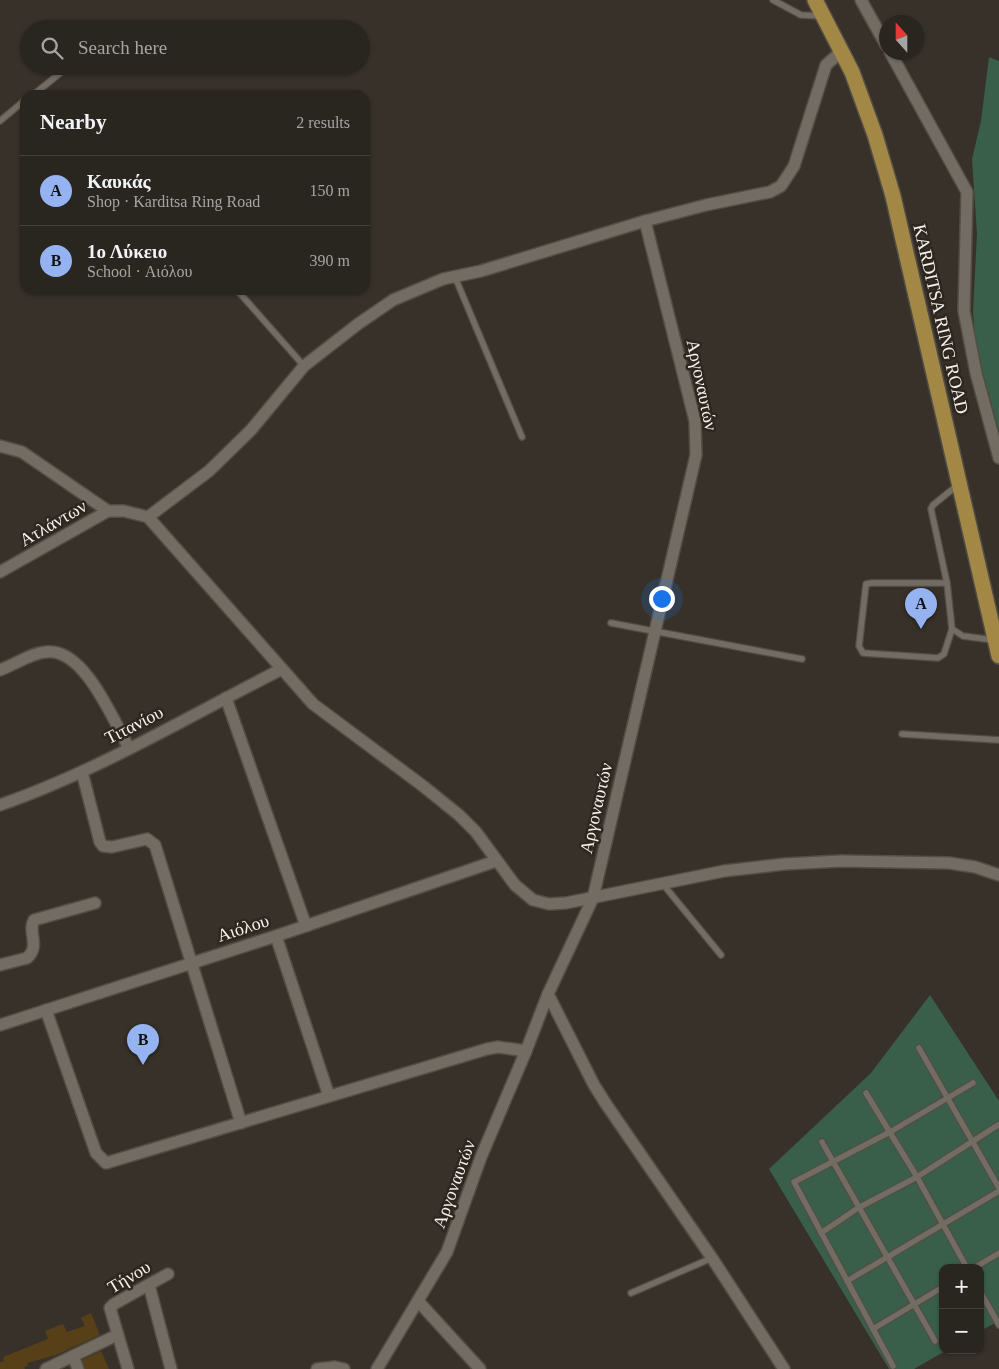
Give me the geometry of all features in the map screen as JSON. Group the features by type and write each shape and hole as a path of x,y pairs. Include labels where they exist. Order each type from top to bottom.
{"main road":[{"name":"KARDITSA RING ROAD","path":"815,0 842,51 875,135 894,196 999,656"}],"street":[{"path":"861,0 879,32"},
{"path":"842,51 826,64 794,166 783,185 770,192 706,204 424,285 394,300 358,324 304,366 251,430 209,471 148,517 313,704 459,815 476,832 519,890 532,900 558,904 756,866 841,861 963,864 999,875"},
{"path":"894,60 967,192 964,311 972,358 999,458"},
{"name":"Αργοναυτών","path":"377,1369 447,1252 481,1157 548,994 593,898 654,631 694,468 697,432 645,221"},
{"path":"0,446 22,452 108,511"},
{"name":"Ατλάντων","path":"0,572 108,511 124,511 148,517"},
{"path":"0,670 45,652 58,652 68,655 82,668 129,748"},
{"name":"Τιτανίου","path":"0,805 38,792 82,772 282,669"},
{"path":"226,698 306,926"},
{"path":"82,772 100,842 103,846 112,847 147,839 153,843 241,1124"},
{"name":"Αιόλου","path":"0,1025 276,936 496,861"},
{"path":"0,964 27,958 30,955 34,945 31,925 34,920 95,903"},
{"path":"276,936 329,1096"},
{"path":"548,994 598,1092 712,1258 784,1369"},
{"path":"46,1010 96,1154 106,1163 487,1049 498,1047 526,1051"},
{"name":"Τήνου","path":"128,1369 110,1308 168,1274"},
{"path":"149,1285 172,1369"},
{"path":"418,1301 480,1369"},
{"path":"46,1369 117,1335"},
{"path":"73,1356 78,1369"},
{"path":"317,1369 335,1367 344,1369"}],"lane":[{"path":"773,0 801,15 823,16"},
{"path":"39,90 59,75"},
{"path":"0,121 20,104"},
{"path":"454,277 522,436"},
{"path":"241,295 304,366"},
{"path":"947,583 872,582 866,584 859,646 863,653 938,658 944,654 952,629 947,583 931,510 933,504 959,484"},
{"path":"611,623 802,659"},
{"path":"952,629 963,636 995,641"},
{"path":"902,734 999,740"},
{"path":"662,883 721,954"},
{"path":"847,1281 944,1225 999,1190 949,1097 919,1048"},
{"path":"893,1366 794,1182 890,1132 973,1083"},
{"path":"866,1093 917,1177 965,1264"},
{"path":"821,1233 858,1208 917,1177 998,1125"},
{"path":"822,1142 934,1341"},
{"path":"981,1264 999,1253"},
{"path":"632,1292 712,1258"},
{"path":"873,1329 939,1289"},
{"path":"984,1298 999,1325"}],"green space":[{"path":"989,57 999,61 999,432 976,348 973,312 977,234 972,159 981,121"},
{"path":"930,995 999,1101 999,1321 984,1329 984,1264 939,1264 940,1354 914,1369 889,1369 769,1169 871,1073"}],"building":[{"path":"91,1313 100,1335 56,1355 27,1363 28,1366 24,1367 25,1369 0,1369 0,1362 4,1361 3,1357 48,1339 45,1331 63,1324 67,1332 85,1326 81,1318"},
{"path":"101,1351 109,1369 85,1369 82,1360"}],"place":[{"name":"Καυκάς","path":"921,629"},
{"name":"1ο Λύκειο","path":"143,1065"}]}
